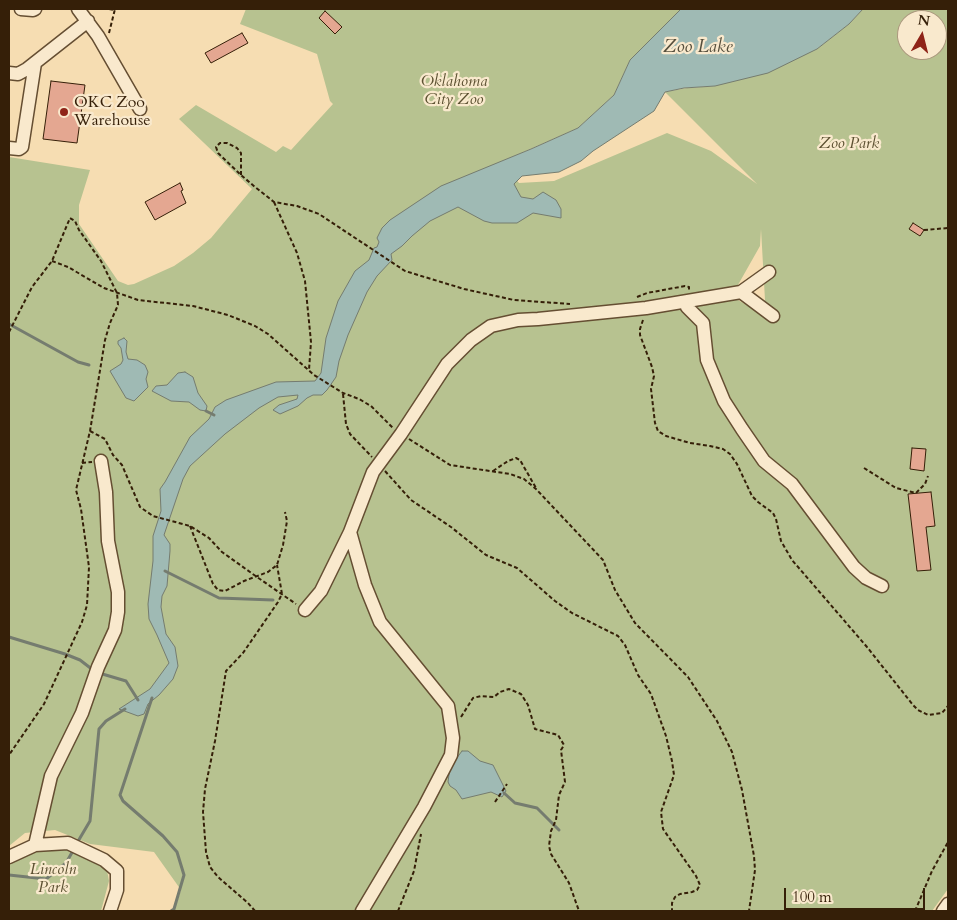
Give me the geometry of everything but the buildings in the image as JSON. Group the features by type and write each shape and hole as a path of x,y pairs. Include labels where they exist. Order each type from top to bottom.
{"street":[{"path":"20,9 35,9"},
{"path":"78,9 88,21 140,109"},
{"path":"9,73 18,74 88,21"},
{"path":"9,148 19,149 22,147 36,62"},
{"path":"306,610 321,590 350,532 365,490 378,464 401,434 447,364 471,340 491,326 518,320 646,308 741,292 769,272"},
{"path":"741,292 773,316"},
{"path":"688,301 687,307 703,323 707,360 724,401 742,430 764,461 792,484 854,567 866,578 882,586"},
{"path":"35,846 51,776 82,713 115,630 118,612 118,592 108,541 106,492 102,461"},
{"path":"350,532 365,585 380,622 448,706 453,738 451,755 424,807 362,911"},
{"path":"9,857 35,846 68,843 104,860 117,871 117,890 110,911"},
{"path":"943,911 948,904"}],"path":[{"path":"101,42 110,33 115,10 108,9"},
{"path":"242,174 241,153 237,148 227,143 220,143 216,147 218,153 242,174 274,202 297,253 305,281 311,342 309,370"},
{"path":"274,202 297,206 319,214 404,271 473,291 514,300 576,304"},
{"path":"9,332 32,287 52,261 70,218 75,222 102,261 117,293 118,305 105,340 90,431 76,490 81,509 89,567 87,605 82,622 44,704 9,755"},
{"path":"924,230 948,228"},
{"path":"52,261 68,267 104,288 138,300 193,306 228,314 254,326 268,334 314,375 343,393 371,406 390,426 450,465 493,471 524,479 536,489 602,560 615,590 635,623 688,677 717,720 732,752 742,790 754,856 755,870 749,911"},
{"path":"632,300 647,293 685,286 689,287 688,301"},
{"path":"647,293 640,335 654,376 650,390 658,431 666,436 690,443 710,446 730,454 737,464 752,496 773,513 781,541 792,560 867,647 913,705 928,715 942,713 948,706"},
{"path":"343,393 346,424 350,434 412,500 451,527 486,555 517,568 555,601 572,613 618,636 625,645 638,675 651,694 666,736 672,761 674,775 661,812 663,829 696,876 700,885 697,890 675,897 672,911"},
{"path":"90,431 105,439 113,454 122,465 140,507 153,516 190,526 209,538 222,552 256,577 306,610"},
{"path":"493,471 516,458 520,460 536,489"},
{"path":"864,468 896,488 916,493 925,484 928,476"},
{"path":"255,911 218,877 210,867 203,830 205,789 226,671 243,653 282,594 277,565 287,521 285,512"},
{"path":"190,526 208,574 218,590 225,591 268,572 277,565"},
{"path":"460,722 473,698 481,696 494,697 500,692 509,689 522,694 528,705 535,729 558,735 564,745 561,750 565,782 559,795 549,846 551,854 569,883 579,911"},
{"path":"494,802 507,784"},
{"path":"398,911 414,871 422,827"},
{"path":"915,911 932,870 948,842"}],"green space":[{"path":"246,9 681,9 630,60 614,95 578,128 501,162 519,183 554,181 667,133 711,151 757,184 665,92 715,86 817,49 849,24 863,9 948,9 948,889 932,911 174,911 181,890 154,852 90,844 55,830 25,833 9,846 9,157 90,170 79,205 79,224 118,281 128,285 134,284 174,266 193,253 211,238 252,189 179,119 196,105 276,152 283,146 291,150 333,104 330,101 317,54 240,24","holes":["761,229 765,300 759,312 736,299 730,299 760,246"]},
{"name":"Lincoln Park","path":"63,845 99,862 107,870 109,881 101,911 9,911 9,860 35,847"}],"water":[{"name":"Zoo Lake","path":"681,9 863,9 849,24 817,49 768,73 715,86 684,88 665,92 654,111 581,161 559,172 522,176 514,184 521,197 533,199 543,192 556,200 561,209 561,218 533,213 517,223 492,223 484,221 458,207 430,221 391,254 392,260 377,276 367,292 348,335 339,361 336,377 327,390 322,395 313,395 298,406 280,414 273,410 279,405 297,399 298,395 278,397 259,408 225,434 190,466 183,479 164,535 170,544 170,551 167,586 162,596 161,607 166,634 175,647 178,666 173,679 148,704 144,714 138,716 119,709 150,689 169,663 149,619 148,604 153,561 153,536 161,511 160,489 190,437 209,419 215,407 226,400 276,382 315,381 321,373 326,338 338,301 355,271 369,260 374,248 377,247 379,242 377,238 382,228 390,220 441,186 578,128 614,95 630,60"},
{"path":"124,338 127,341 126,352 128,359 137,360 145,365 148,372 146,379 148,387 134,401 126,398 110,371 121,364 123,360 118,341"},
{"path":"185,372 193,377 198,393 207,406 206,411 200,410 189,402 171,401 152,391 156,386 167,385 178,373"},
{"path":"462,751 468,751 480,761 493,765 506,791 502,797 491,792 462,799 456,790 450,786 448,782 450,767"}],"waterway":[{"path":"9,324 78,362 89,365"},
{"path":"206,411 214,415"},
{"path":"165,571 219,598 273,600"},
{"path":"9,637 65,654 80,660 93,670"},
{"path":"99,673 126,681 138,700"},
{"path":"152,698 120,795 123,801 163,836 177,852 184,875 174,909 171,911"},
{"path":"77,843 90,821 99,729 106,721 125,709"},
{"path":"504,793 515,803 537,808 559,830"},
{"path":"9,875 46,879 66,863 74,849"}],"place":[{"name":"OKC Zoo Warehouse","path":"64,112"}],"park label":[{"name":"Oklahoma City Zoo","path":"454,91"},
{"name":"Zoo Park","path":"849,144"}]}
